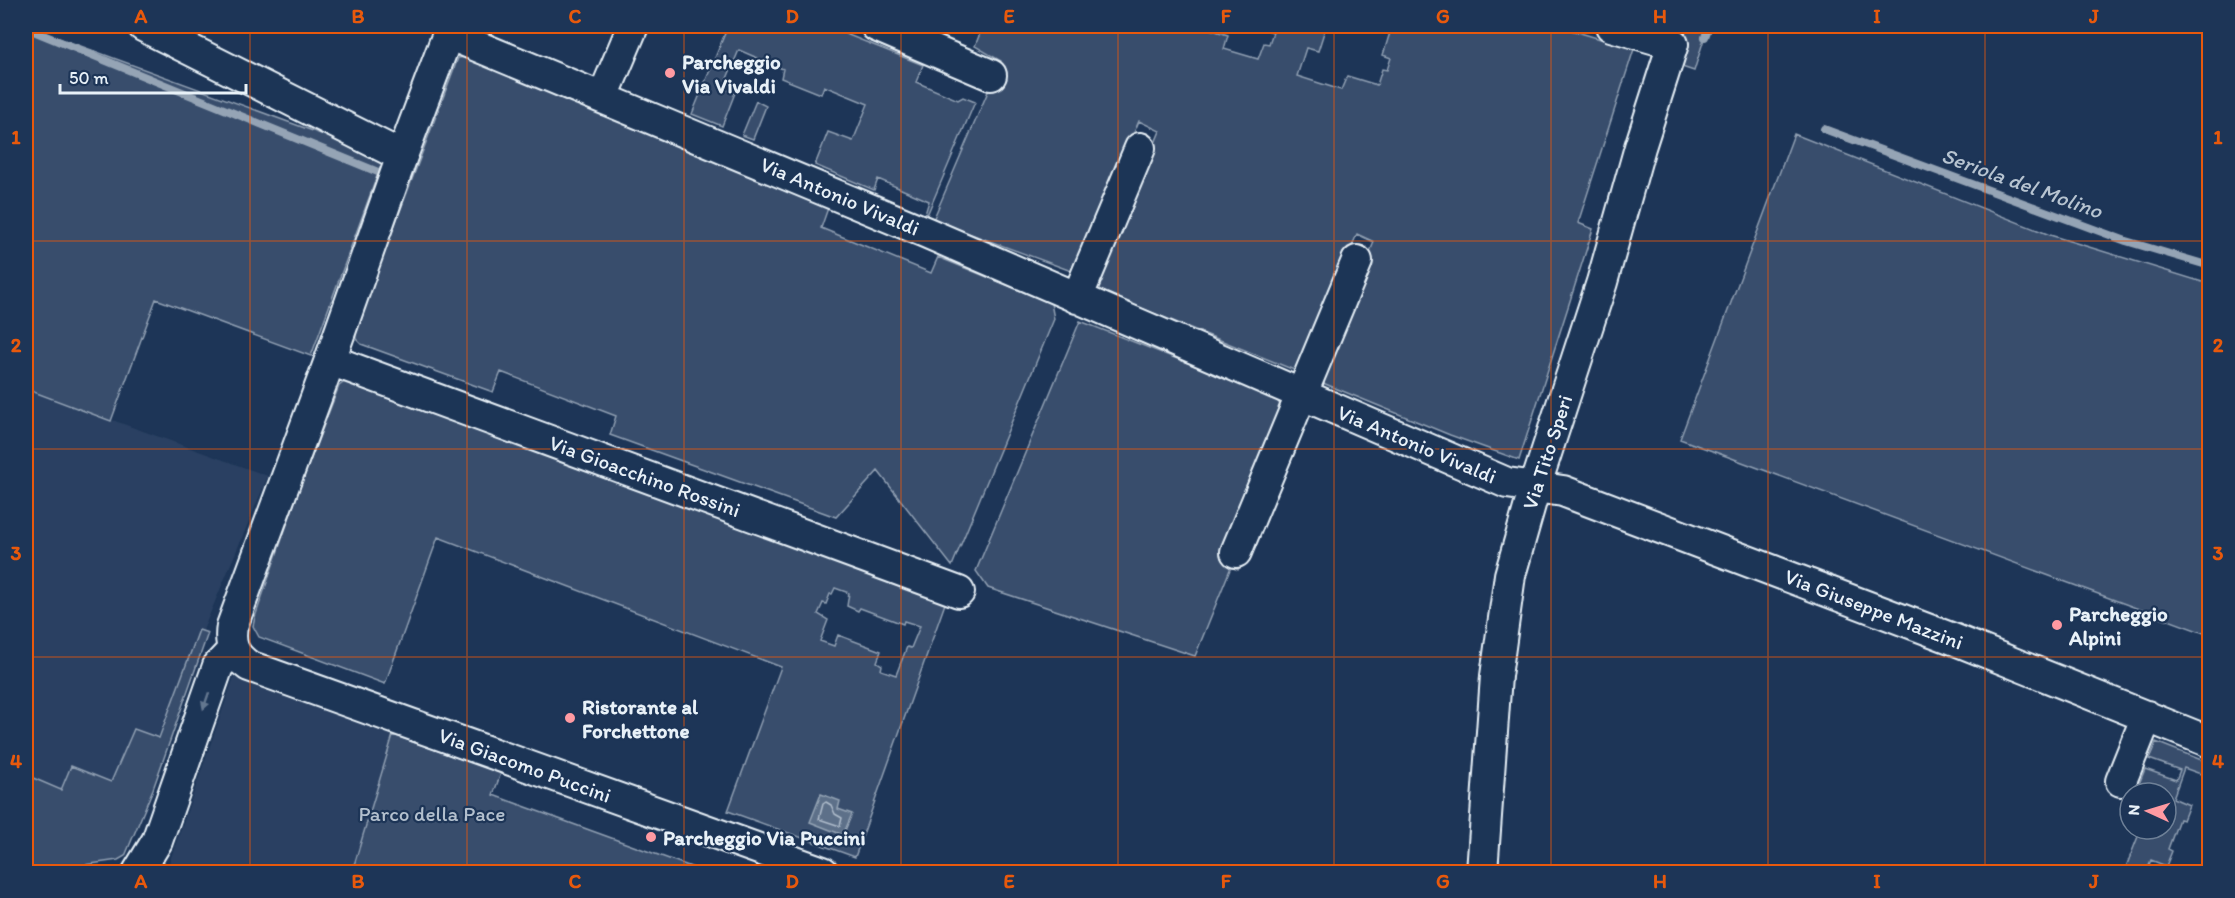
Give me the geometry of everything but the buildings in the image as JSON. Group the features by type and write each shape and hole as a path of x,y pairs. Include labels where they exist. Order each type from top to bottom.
{"street":[{"path":"143,26 402,156"},
{"path":"603,97 633,26"},
{"path":"876,26 991,75"},
{"name":"Via Tito Speri","path":"1482,873 1490,747 1502,624 1510,575 1535,487 1602,282 1640,147 1673,44 1611,26"},
{"path":"138,873 157,841 218,666 233,650 230,639 232,626 450,30"},
{"name":"Via Antonio Vivaldi","path":"450,30 1507,483 1535,487"},
{"path":"1077,298 1140,148"},
{"path":"1236,552 1357,261"},
{"name":"Via Gioacchino Rossini","path":"330,360 959,592"},
{"name":"Via Giuseppe Mazzini","path":"1535,487 1563,491 1957,629 2118,693 2147,716 2210,742"},
{"name":"Via Giacomo Puccini","path":"233,650 240,660 249,666 823,873"},
{"path":"2121,781 2147,716"}],"shaded area":[{"path":"26,389 268,476 120,827 26,783"},
{"path":"234,677 393,735 352,872 166,872"}],"green space":[{"path":"26,26 384,157 311,356 156,299 111,421 26,389"},
{"path":"728,26 826,26 923,65 916,82 958,100 963,97 975,102 927,215 925,214 929,201 878,179 874,190 815,165 828,132 853,141 868,104 824,86 821,94 781,78 783,69 739,50 723,88 735,93 722,126 692,114"},
{"path":"983,26 1200,26 1228,35 1224,49 1258,59 1264,43 1269,44 1273,32 1263,29 1264,26 1326,26 1318,51 1306,48 1297,76 1341,90 1347,76 1377,85 1382,69 1387,70 1391,58 1383,55 1392,26 1557,26 1634,49 1578,223 1593,229 1519,460 1450,435 1318,381 1374,242 1357,234 1299,372 1094,289 1160,131 1139,121 1074,272 933,220 1001,61 975,46"},
{"path":"1686,26 1708,26 1694,71 1679,66 1684,51"},
{"path":"467,57 828,208 821,228 931,273 938,257 1051,303 1054,319 952,566 878,471 836,517 610,435 616,416 501,372 493,392 361,344 356,339 355,330 458,58"},
{"path":"756,101 766,106 753,139 742,135"},
{"path":"1794,134 2050,235 2209,284 2209,635 1680,439"},
{"path":"1080,321 1275,397 1280,405 1281,411 1242,561 1238,570 1231,567 1195,656 988,588 976,571"},
{"path":"346,381 947,598 855,857 728,811 781,667 438,537 385,684 259,637 253,626 255,617 301,484 339,386","holes":["835,588 849,593 847,606 858,611 860,608 903,624 904,621 920,626 911,648 907,647 896,675 881,670 882,665 877,662 881,651 838,635 834,646 820,641 828,620 818,614 823,603 826,604"]},
{"path":"199,630 208,633 153,789 125,856 118,860 36,872 26,869 26,775 61,790 71,766 111,782 134,729 159,738"},
{"name":"Parco della Pace","path":"393,735 501,773 493,795 705,872 352,872"},
{"path":"2156,742 2209,763 2209,777 2184,768 2178,784 2178,781 2140,781 2145,769 2176,780 2180,770 2149,759"},
{"path":"2178,800 2189,805 2183,820 2179,819 2178,822"},
{"path":"2136,841 2171,841 2168,849 2172,851 2166,866 2151,860 2146,872 2124,872"}],"water":[{"path":"821,794 840,801 838,809 852,814 843,835 810,822"}],"waterway":[{"path":"1705,37 1709,26"},
{"path":"26,28 378,172"},
{"name":"Seriola del Molino","path":"1824,129 2126,241 2210,266"}],"place":[{"name":"Parcheggio Via Vivaldi","path":"670,73"},
{"name":"Parcheggio Alpini","path":"2057,625"},
{"name":"Ristorante al Forchettone","path":"570,718"},
{"name":"Parcheggio Via Puccini","path":"651,837"}]}
